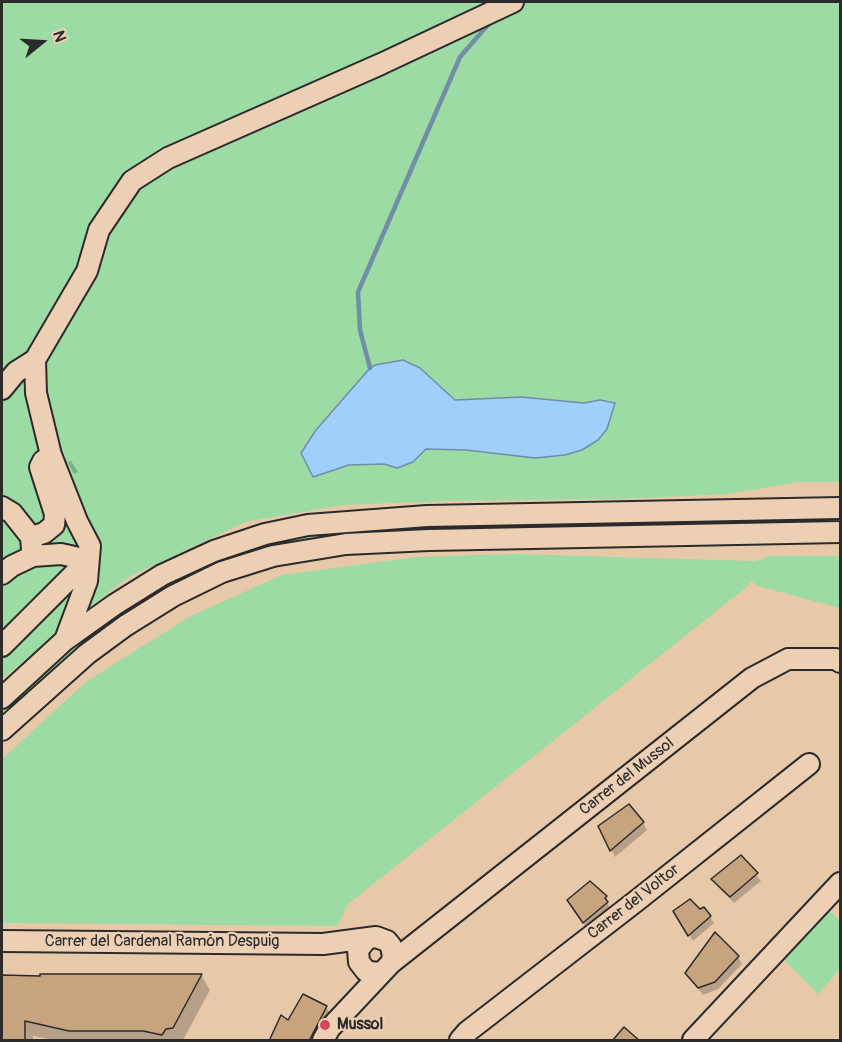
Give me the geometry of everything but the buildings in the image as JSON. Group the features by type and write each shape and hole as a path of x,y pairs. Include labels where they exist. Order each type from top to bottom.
{"street":[{"path":"2,389 16,372 35,360 87,271 99,230 132,181 168,158 381,64 513,2"},
{"path":"35,360 36,393 51,455 77,521 90,546 87,581 65,640"},
{"path":"5,567 54,525 55,514 40,467 43,461 51,455"},
{"path":"2,507 12,513 32,546 88,560"},
{"path":"2,698 65,640 162,575 214,551 265,534 308,525 427,516 840,508"},
{"path":"2,730 87,654 125,626 173,596 222,572 273,556 346,544 429,540 840,532"},
{"path":"2,646 88,560"},
{"name":"Carrer del Mussol","path":"323,1041 330,1028 387,967 427,933 752,678 789,659 836,659 840,662"},
{"name":"Carrer del Voltor","path":"460,1041 467,1032 809,764"},
{"path":"693,1041 840,883"},
{"path":"376,938 391,946 393,957 387,967 378,973 366,971 358,959 361,945 376,938 427,933"},
{"name":"Carrer del Cardenal Ramón Despuig","path":"2,941 323,944 376,938"},
{"name":"Carrer del Cardenal Ramón Despuig","path":"323,944 358,959"},
{"name":"Carrer del Mussol","path":"349,1007 358,959"}],"green space":[{"path":"2,2 840,2 840,482 799,482 728,494 620,499 343,505 245,522 127,578 2,679"},
{"path":"840,517 840,525 281,546 75,652 2,717 2,706 65,651 100,624 167,581 241,550 300,535 399,524"},
{"path":"514,554 755,561 770,556 840,556 840,608 761,587 750,581 749,585 348,904 337,926 2,923 2,759 87,681 191,616 282,575 415,557"},
{"path":"828,909 840,921 840,969 818,994 780,956"}],"water":[{"path":"403,360 420,368 455,400 521,397 584,403 600,400 615,403 607,429 598,440 582,450 565,455 535,458 466,450 426,449 413,462 397,468 384,464 349,465 313,477 301,453 316,430 370,368"}],"waterway":[{"path":"370,368 360,330 358,292 460,57 493,19"}],"place":[{"name":"Mussol","path":"325,1025"}]}
